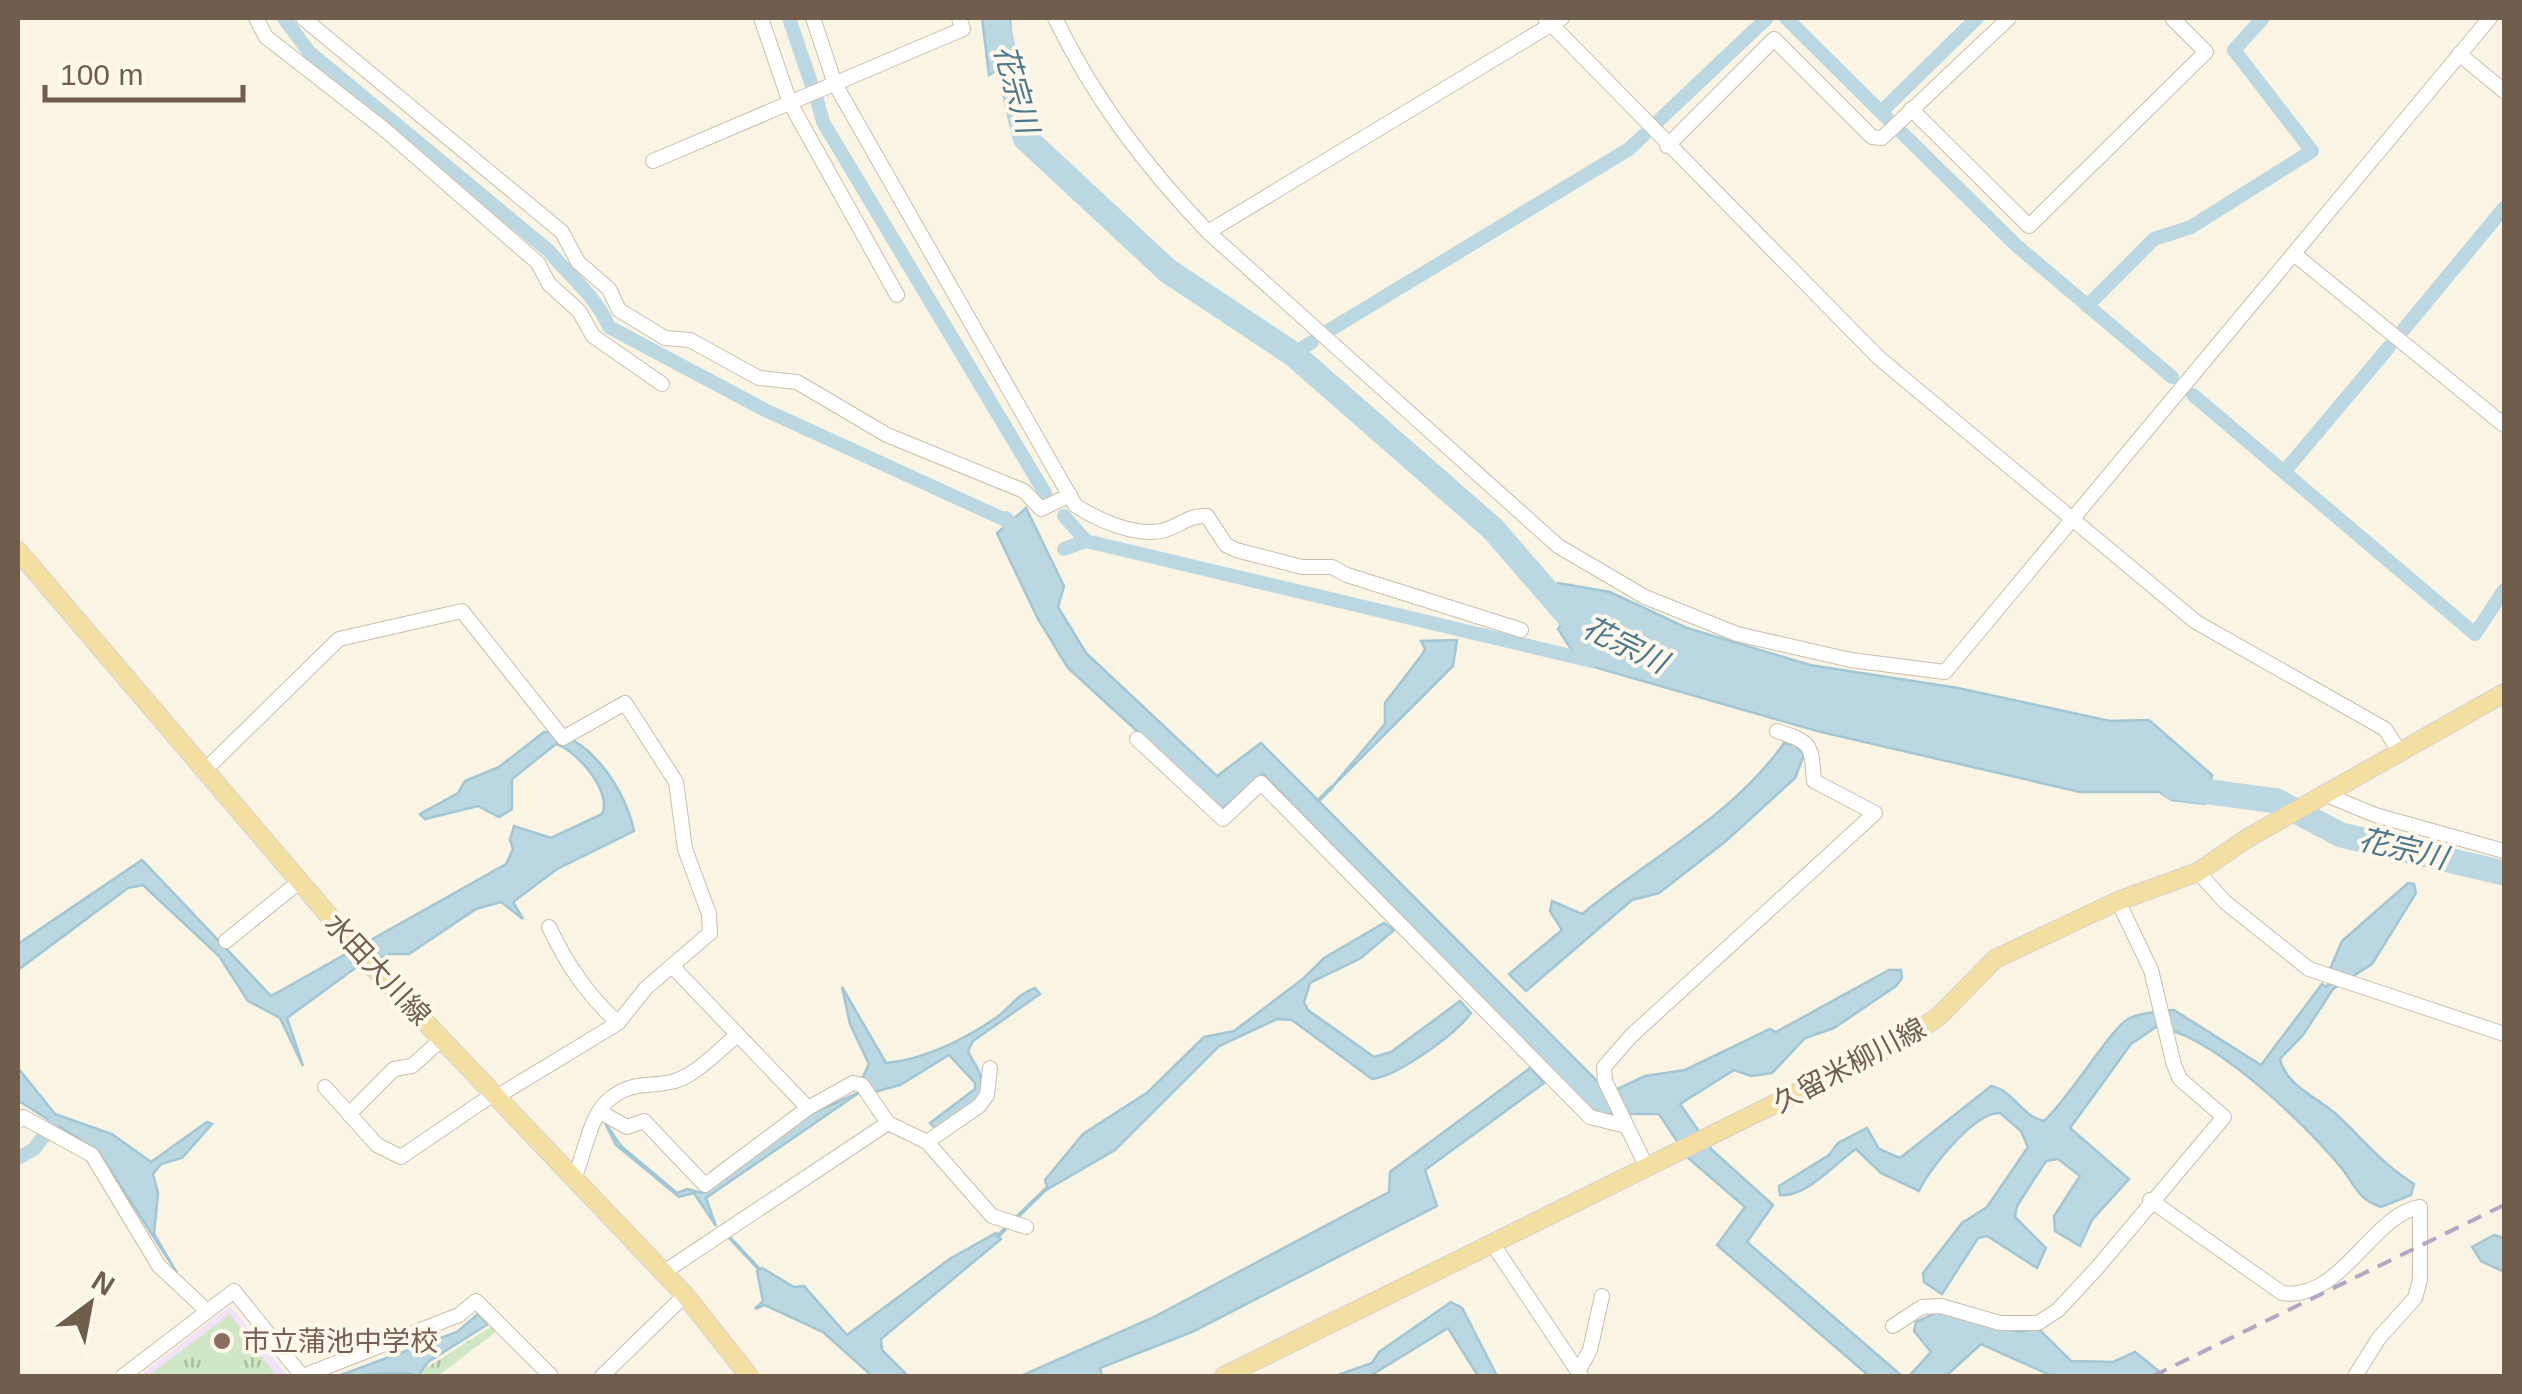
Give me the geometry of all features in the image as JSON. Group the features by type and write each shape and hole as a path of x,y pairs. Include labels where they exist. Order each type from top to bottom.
{"main road":[{"name":"水田大川線","path":"18,551 354,946 686,1295 750,1376"},
{"name":"久留米柳川線","path":"1236,1374 1906,1039 1939,1016 1995,960 2118,901 2198,872 2246,839 2504,693"}],"street":[{"path":"256,18 266,37 384,129 538,263 549,284 579,311 593,336 662,384"},
{"path":"303,18 562,232 578,262 609,289 619,310 665,338 690,340 759,378 798,382 887,435 1024,491 1042,509 1070,495"},
{"path":"761,18 790,103 897,296"},
{"path":"813,18 835,84 1070,495 1088,514 1138,530 1158,532 1193,515 1207,516 1226,545 1236,550 1302,567 1332,567 1347,576 1521,630"},
{"path":"653,162 963,29 959,18"},
{"path":"1055,18 1085,80 1156,177 1208,232 1558,546 1644,596 1737,634 1851,660 1945,672 2490,18"},
{"path":"1668,146 1774,40 1872,137 1882,138 2008,18"},
{"path":"1911,108 2028,226 2206,52 2172,18"},
{"path":"1208,232 1553,21 1668,146 1879,358 2196,622 2385,729 2401,754"},
{"path":"2459,54 2504,91"},
{"path":"2294,254 2504,426"},
{"path":"204,772 338,639 462,610 563,738 624,702 667,762 676,782 685,849 712,929 708,938 672,966 618,1023 496,1094 401,1157 377,1145 325,1086"},
{"path":"1646,1168 1605,1081 1604,1067 1630,1036 1876,813 1814,781 1812,748 1806,741 1777,731"},
{"path":"1137,739 1223,819 1261,782 1590,1118 1626,1126"},
{"path":"2319,799 2504,851"},
{"path":"2198,872 2225,902 2309,969 2504,1034"},
{"path":"226,942 299,882"},
{"path":"1893,1326 1922,1307 1940,1306 2000,1323 2038,1323 2058,1310 2084,1282 2150,1200 2224,1118 2180,1079 2167,1042 2151,970 2118,901"},
{"path":"549,927 567,964 591,997 618,1023"},
{"path":"672,966 735,1037 808,1108"},
{"path":"575,1176 592,1127 610,1098 646,1082 671,1082 704,1063 735,1037"},
{"path":"349,1114 394,1068 412,1066 442,1038"},
{"path":"927,1142 979,1106 987,1095 986,1074 990,1068"},
{"path":"602,1113 627,1127 644,1121 705,1185 808,1108 853,1084 862,1085 888,1124 927,1142 980,1207 992,1216 1026,1226"},
{"path":"18,1121 23,1118 39,1125 92,1155 159,1266 206,1310"},
{"path":"664,1272 888,1124"},
{"path":"2150,1200 2282,1294 2293,1295 2338,1274 2386,1225 2407,1209 2420,1208 2420,1280 2415,1298 2379,1338 2354,1376"},
{"path":"1492,1243 1580,1374"},
{"path":"123,1376 234,1291 303,1376 459,1315 476,1300 551,1376"},
{"path":"602,1376 686,1295"},
{"path":"1580,1374 1590,1350 1602,1296"}],"shaded area":[{"name":"市立蒲池中学校","path":"230,1306 288,1376 139,1376"}],"green space":[{"name":"市立蒲池中学校","path":"230,1314 276,1376 148,1376"},
{"path":"492,1326 497,1331 438,1376 392,1376 415,1375"}],"water":[{"path":"982,18 1010,18 1013,61 989,75"},
{"path":"1026,508 1064,586 1058,607 1086,653 1217,776 1261,743 1609,1093 1645,1076 1685,1070 1770,1029 1776,1032 1889,970 1901,970 1902,978 1896,986 1834,1028 1805,1038 1772,1073 1751,1076 1734,1070 1680,1104 1711,1149 1773,1205 1747,1242 1902,1376 1869,1376 1717,1245 1745,1207 1688,1158 1659,1114 1595,1114 1263,774 1222,809 1068,668 1038,619 997,533"},
{"path":"1558,583 1610,592 1687,628 1810,665 1958,688 2110,721 2149,720 2212,775 2205,804 2172,800 2159,792 2080,792 1817,731 1580,663 1558,629 1564,620 1546,600"},
{"path":"1457,640 1453,666 1332,787 1385,724 1385,703 1421,656 1425,649 1421,641"},
{"path":"544,732 576,742 603,767 623,799 634,831 557,869 513,902 523,919 501,902 476,909 409,954 390,954 358,966 287,1018 303,1066 280,1018 248,1001 219,956 143,885 128,888 18,970 18,944 142,860 271,996 506,864 513,849 510,840 514,826 551,838 602,814 602,795 591,773 573,754 556,744 512,779 512,809 499,817 478,806 425,819 420,814 458,793 465,781 499,767"},
{"path":"1784,743 1795,745 1804,755 1795,778 1726,841 1659,893 1632,900 1526,991 1509,974 1562,930 1550,911 1552,901 1582,914 1716,814"},
{"path":"2408,883 2414,884 2416,893 2372,964 2333,989 2303,1035 2280,1059 2295,1084 2336,1114 2382,1160 2414,1184 2411,1195 2381,1207 2366,1199 2323,1147 2255,1082 2203,1045 2156,1027 2131,1044 2070,1128 2129,1179 2092,1220 2080,1246 2055,1231 2054,1216 2080,1176 2058,1159 2046,1161 2017,1206 2015,1217 2046,1248 2037,1268 1987,1236 1978,1238 1942,1294 1924,1282 1923,1273 1962,1223 1987,1207 2028,1147 2021,1131 2000,1113 1989,1115 1966,1131 1942,1156 1919,1191 1881,1173 1856,1149 1810,1185 1780,1195 1779,1186 1829,1155 1838,1143 1867,1128 1879,1149 1900,1158 1991,1086 2044,1121 2121,1025 2139,1015 2174,1010 2261,1065 2322,984 2326,987 2332,980 2327,976 2342,941"},
{"path":"1384,923 1394,930 1361,958 1310,983 1304,1002 1308,1010 1374,1057 1391,1052 1460,1001 1471,1013 1440,1042 1411,1062 1372,1079 1292,1020 1277,1019 1219,1046 1115,1150 1048,1189 1045,1180 1083,1134 1148,1092 1204,1037 1234,1031 1324,958"},
{"path":"842,987 886,1063 944,1047 985,1025 1029,991 1035,988 1040,994 973,1041 968,1051 979,1072 981,1091 962,1113 936,1129 930,1123 975,1089 975,1083 949,1055 900,1085 874,1092 862,1079 869,1064 850,1024"},
{"path":"18,1068 55,1114 112,1134 151,1162 207,1122 212,1124 182,1158 161,1164 153,1174 158,1193 154,1234 177,1273 98,1151 19,1101"},
{"path":"1530,1068 1544,1083 1425,1170 1437,1206 1192,1332 1100,1368 1102,1376 1021,1376 1152,1318 1389,1192 1390,1172"},
{"path":"860,1092 706,1198 716,1226 694,1193 679,1197 616,1145 604,1121 621,1146 677,1193 687,1189 702,1193 806,1116"},
{"path":"996,1233 1001,1239 881,1339 882,1350 908,1376 872,1376 823,1332 765,1305 755,1309 763,1301 757,1271 762,1268 794,1287 804,1286 847,1335 951,1258"},
{"path":"2494,1235 2504,1238 2504,1272 2481,1261 2472,1247"},
{"path":"1451,1302 1462,1308 1497,1376 1478,1376 1448,1328 1370,1376 1335,1376 1372,1363 1379,1352"},
{"path":"1940,1311 2019,1332 2038,1328 2071,1361 2113,1362 2135,1352 2165,1376 2052,1376 1981,1344 1946,1376 1909,1376 1931,1352 1914,1331 1916,1322"},
{"path":"478,1314 488,1324 428,1362 418,1376 338,1376 457,1332"}],"waterway":[{"path":"284,18 309,52 549,251 590,296 609,327 765,410 1012,523"},
{"path":"789,18 812,86"},
{"name":"花宗川","path":"996,18 1025,138 1168,271 1293,354 1493,529 1571,619"},
{"path":"1654,125 1767,18"},
{"path":"1786,18 1892,123"},
{"path":"1881,112 1977,18"},
{"path":"2087,306 2154,239 2191,227 2312,151 2234,50 2263,18"},
{"path":"817,100 823,122 1045,493"},
{"path":"1900,131 2017,246 2172,377"},
{"path":"1328,331 1629,149 1644,135"},
{"path":"2404,329 2504,208"},
{"path":"1293,354 1312,342"},
{"path":"2284,472 2389,347"},
{"path":"2193,395 2475,634 2504,590"},
{"path":"1064,516 1086,541"},
{"path":"1006,518 1017,540"},
{"path":"1064,549 1086,541 1592,661"},
{"path":"1318,801 1332,787"},
{"name":"花宗川","path":"2173,787 2277,801 2341,835 2504,873"},
{"path":"18,1158 34,1149 52,1125"},
{"path":"1015,1219 1047,1188"},
{"path":"998,1236 1008,1226"},
{"path":"728,1236 759,1269"}],"railway":[{"path":"2153,1376 2504,1205"}],"place":[{"name":"市立蒲池中学校","path":"222,1341"}]}
